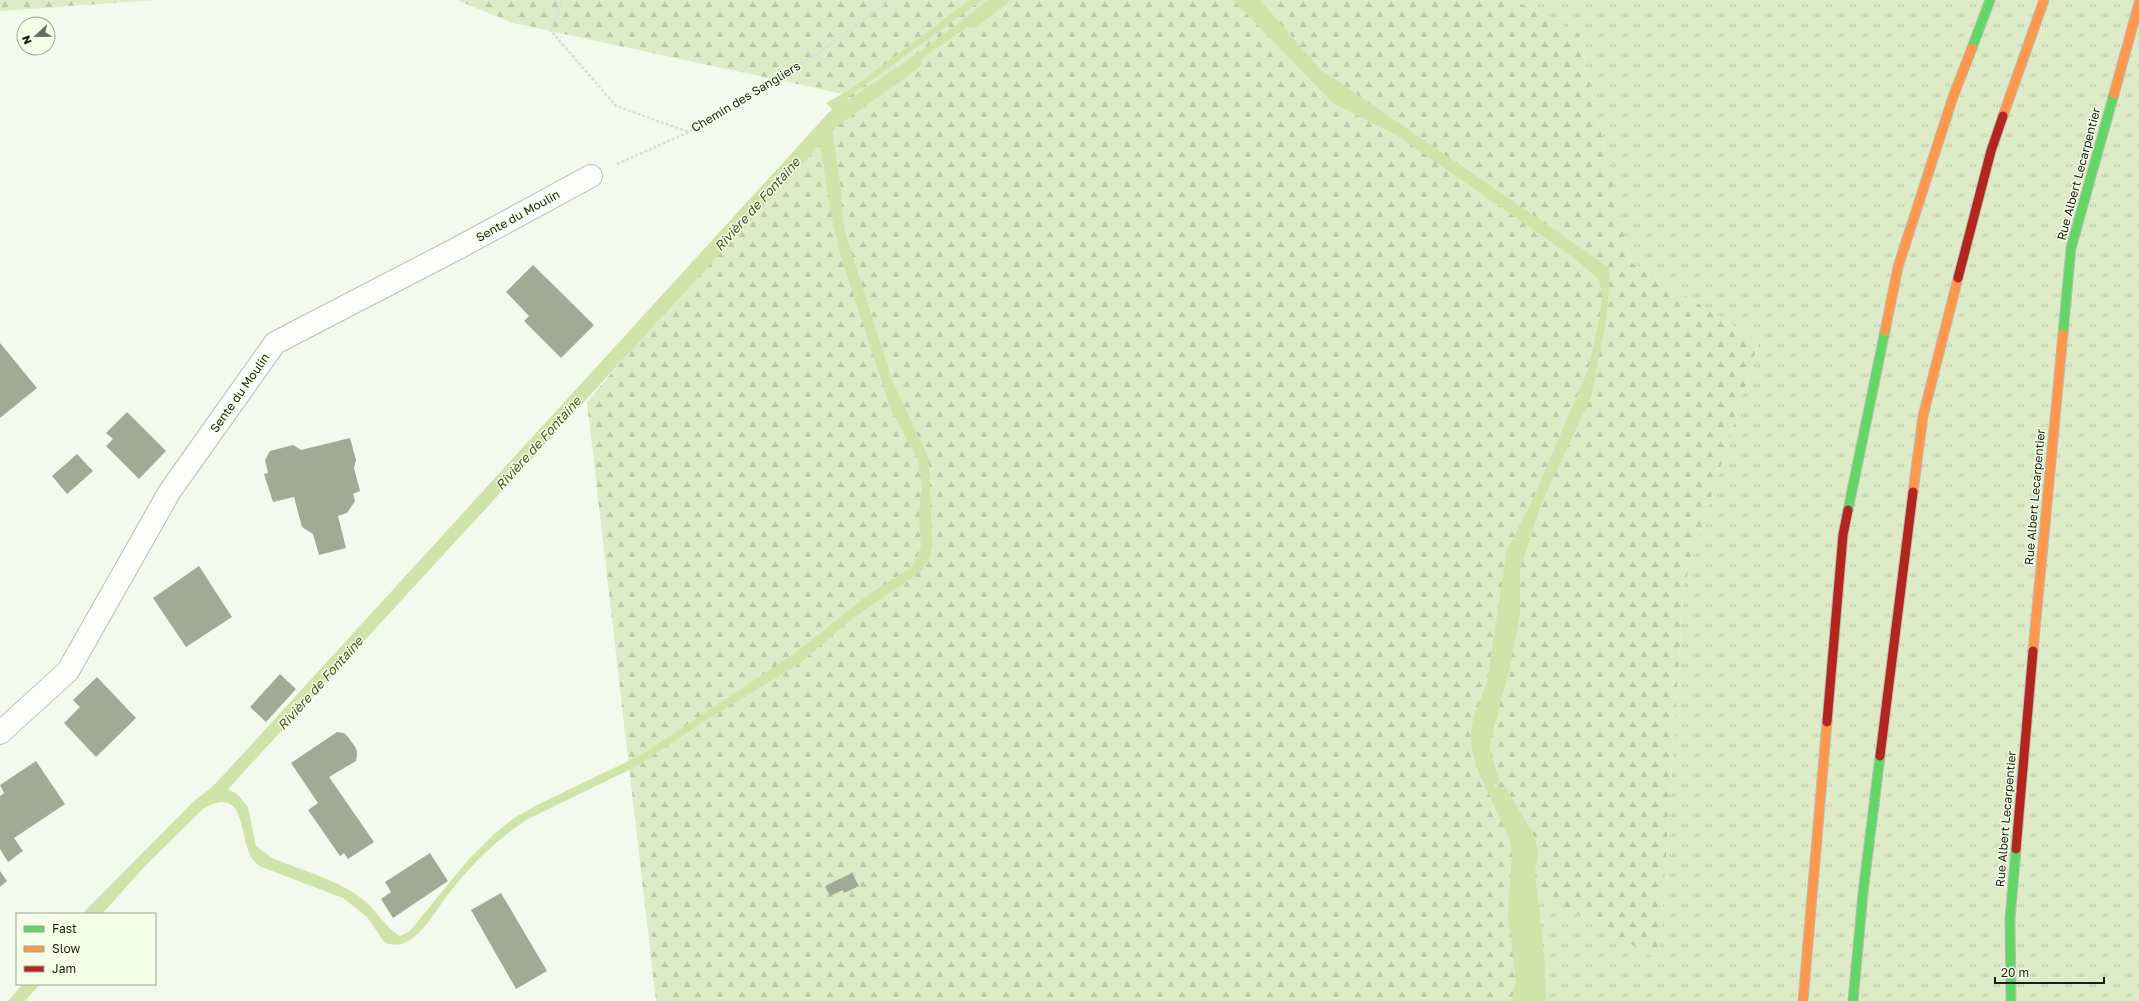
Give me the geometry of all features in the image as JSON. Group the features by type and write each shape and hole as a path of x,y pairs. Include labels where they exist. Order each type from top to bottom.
{"main road":[{"path":"1802,1001 1843,535 1898,267 1954,97 1990,0"},
{"path":"1853,1001 1863,893 1923,416 1991,151 2044,0"},
{"name":"Rue Albert Lecarpentier","path":"2011,1001 2011,911 2035,626 2071,248 2139,3"},
{"path":"1863,893 1865,978"}],"street":[{"name":"Sente du Moulin","path":"0,733 68,671 170,491 275,343 460,247 592,176"}],"path":[{"path":"562,0 551,31 616,106 689,132"},
{"name":"Chemin des Sangliers","path":"592,176 689,132 826,48 890,0"}],"green space":[{"path":"0,0 155,0 0,11"},
{"path":"456,0 1514,0 1579,34 1630,262 1759,341 1684,585 1659,960 1537,891 1538,1001 656,1001 587,402 848,95 513,23"},
{"path":"1514,0 2139,0 2139,1001 1538,1001 1537,891 1659,959 1684,585 1759,341 1630,262 1579,34"}],"water":[{"path":"970,0 982,0 847,98 848,100 920,52 989,0 1006,0 856,104 842,116 832,133 841,188 843,226 892,380 929,459 932,545 930,557 920,572 849,621 799,664 706,720 639,765 528,819 517,826 496,843 467,871 419,933 401,944 396,945 385,943 367,917 343,898 259,866 251,857 238,815 233,807 227,803 217,803 203,809 146,865 103,913 83,913 195,800 211,788 231,767 832,109 826,103 851,89","holes":["820,145 832,218 841,257 891,410 918,460 922,486 919,513 921,547 916,560 910,568 865,597 794,654 641,755 539,804 514,818 495,833 468,860 410,931 400,936 389,928 367,902 351,891 330,880 272,858 256,846 248,807 237,794 228,789"]},
{"path":"1233,0 1260,0 1320,69 1610,268 1607,315 1591,397 1541,504 1520,570 1520,614 1512,658 1489,747 1501,786 1494,784 1495,787 1506,788 1535,837 1538,853 1535,872 1544,954 1545,1001 1511,1001 1516,982 1508,914 1512,854 1510,840 1479,773 1472,750 1471,733 1474,716 1487,682 1507,550 1532,501 1588,370 1599,321 1602,296 1599,280 1574,258 1398,136 1333,103"},
{"path":"22,985 39,985 25,1001 8,1001"}],"building":[{"path":"533,265 594,325 561,358 524,321 529,316 506,292"},
{"path":"0,343 37,388 0,418"},
{"path":"127,412 166,451 139,479 106,446 113,439 106,433"},
{"path":"350,438 356,460 354,468 360,491 353,494 355,501 347,513 338,516 346,548 319,555 313,534 302,527 294,497 273,502 264,474 268,473 265,460 270,451 293,445 301,450"},
{"path":"77,454 93,471 67,494 52,476"},
{"path":"199,566 232,617 186,647 153,598"},
{"path":"280,674 296,689 266,722 250,707"},
{"path":"97,677 136,718 96,757 64,723 80,707 73,700"},
{"path":"337,732 344,733 356,748 356,761 329,777 374,842 348,859 344,853 340,856 308,810 318,803 291,763"},
{"path":"36,761 65,804 14,838 23,851 8,862 0,849 0,796 4,793 0,785"},
{"path":"430,853 448,881 393,918 381,899 391,892 385,882"},
{"path":"0,871 7,881 0,887"},
{"path":"852,873 859,886 844,893 843,890 830,896 825,886"},
{"path":"501,893 547,971 516,989 471,910"}],"waterway":[{"name":"Rivière de Fontaine","path":"973,22 1003,0"},
{"name":"Rivière de Fontaine","path":"831,124 916,63"}],"traffic: fast":[{"path":"1972,48 1990,0"},
{"path":"2063,334 2071,248 2114,94"},
{"path":"1848,510 1885,331"},
{"path":"1853,1001 1863,893 1880,756"},
{"path":"2011,1001 2010,919 2016,849"}],"traffic: slow":[{"path":"2003,116 2044,0"},
{"path":"2114,94 2139,3"},
{"path":"1885,331 1898,267 1953,97 1972,48"},
{"path":"1913,492 1923,416 1958,278"},
{"path":"2033,651 2063,334"},
{"path":"1803,1001 1827,722"}],"traffic: jam":[{"path":"1958,278 1991,151 2003,116"},
{"path":"1880,756 1913,492"},
{"path":"1827,722 1843,535 1848,510"},
{"path":"2016,849 2033,651"}]}
